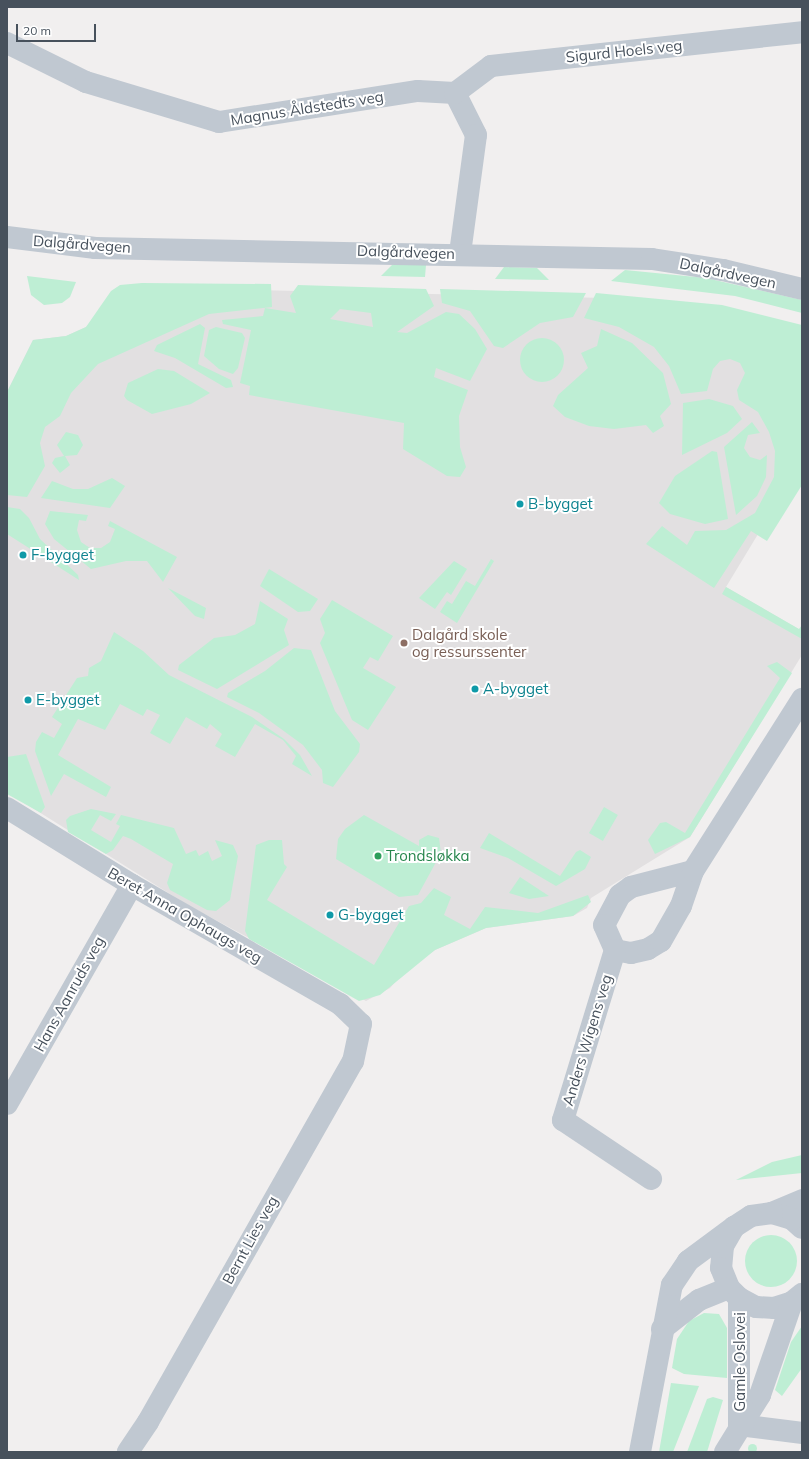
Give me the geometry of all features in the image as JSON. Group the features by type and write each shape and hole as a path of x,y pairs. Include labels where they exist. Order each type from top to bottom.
{"street":[{"name":"Sigurd Hoels veg","path":"455,93 491,66 802,32"},
{"name":"Magnus Åldstedts veg","path":"7,43 86,82 219,122 418,91 455,93"},
{"path":"455,93 476,135 460,254"},
{"name":"Dalgårdvegen","path":"7,237 95,248 460,254 652,259 723,270 802,289"},
{"path":"693,871 631,887 620,896 604,925 615,950 631,953 648,949 661,941 681,906 693,871 802,699"},
{"name":"Beret Anna Ophaugs veg","path":"7,808 132,885 340,1004 361,1024"},
{"name":"Hans Aanruds veg","path":"7,1104 132,885"},
{"name":"Anders Wigens veg","path":"615,950 563,1120 651,1179"},
{"name":"Bernt Lies veg","path":"128,1452 148,1422 353,1061 361,1024"},
{"path":"640,1452 646,1432 662,1328 672,1285 688,1261 734,1227 751,1216 772,1213 802,1200"},
{"path":"772,1213 792,1219 802,1228"},
{"path":"734,1227 723,1246 721,1268 734,1293"},
{"path":"662,1328 699,1300 734,1293 768,1308 797,1298"},
{"name":"Gamle Oslovei","path":"734,1293 739,1425"},
{"name":"Gamle Oslovei","path":"725,1452 739,1425 760,1395 797,1298"},
{"path":"739,1425 802,1433"}],"shaded area":[{"name":"Dalgård skole og ressurssenter","path":"122,287 606,298 802,330 786,488 726,587 802,631 802,655 690,837 591,898 587,908 573,916 486,928 435,950 405,971 390,988 366,1001 186,904 7,792 7,392 33,340 66,336 86,327"}],"green space":[{"path":"392,265 426,265 425,277 381,276"},
{"path":"504,267 537,268 549,280 495,279"},
{"path":"625,270 706,278 802,300 802,313 735,296 611,281"},
{"path":"27,276 76,282 70,297 62,303 44,305 31,295"},
{"path":"142,283 271,284 272,307 209,314 98,364 71,393 60,416 45,427 40,443 45,466 27,497 7,495 7,392 33,340 66,336 86,327 111,291 120,285"},
{"path":"298,285 426,289 434,306 397,332 407,333 446,312 459,314 475,329 487,349 470,381 436,368 434,377 468,390 459,416 460,447 466,467 460,477 447,476 403,449 404,423 249,395 250,386 240,383 251,330 223,324 222,320 263,316 265,308 296,313 290,296","holes":["340,309 371,313 373,327 330,319"]},
{"path":"440,289 586,293 573,317 540,323 503,348 494,346 470,311 442,303"},
{"path":"596,293 722,305 802,325 802,485 767,541 751,531 714,588 646,544 662,526 687,545 695,531 726,530 755,513 774,477 775,451 769,432 758,412 739,400 737,390 745,373 740,363 730,359 720,361 713,369 707,391 681,394 669,366 654,347 619,327 584,318"},
{"path":"200,324 205,328 198,364 231,380 233,387 226,388 175,358 154,351 157,345"},
{"path":"216,327 242,333 245,338 238,368 233,374 219,369 204,356 209,330"},
{"path":"601,329 632,343 663,373 671,404 660,416 664,426 653,433 646,425 614,429 589,426 565,417 553,406 558,395 588,368 581,353 597,346"},
{"path":"538,338 546,338 558,344 564,356 564,364 558,376 546,382 538,382 526,376 520,364 520,356 526,344"},
{"path":"158,369 174,371 210,393 191,404 152,414 127,400 124,396 128,383"},
{"path":"709,399 733,406 742,419 727,433 682,455 683,403"},
{"path":"752,422 760,433 748,435 744,448 750,457 760,460 767,455 766,477 757,496 736,515 724,447"},
{"path":"66,432 78,435 83,445 77,455 65,456 70,465 60,473 52,463 55,458 64,456 57,445"},
{"path":"712,451 717,452 728,519 705,524 670,514 659,503 675,476"},
{"path":"112,478 125,486 110,508 41,498 52,481 73,489 88,489"},
{"path":"7,507 20,509 29,518 40,539 78,575 79,580 7,534"},
{"path":"50,511 88,515 86,521 79,520 77,530 81,542 90,548 101,548 110,542 115,529 108,526 110,521 177,557 163,582 147,561 126,561 91,569 54,539 45,524"},
{"path":"491,559 494,561 457,623 440,612 447,601 452,604 466,581 475,586"},
{"path":"454,561 467,569 451,595 447,592 435,609 419,598"},
{"path":"269,569 318,599 310,611 298,612 260,586"},
{"path":"726,587 799,629 802,625 802,639 722,594"},
{"path":"168,588 206,608 204,619 195,616"},
{"path":"332,600 393,636 378,661 370,657 363,668 396,687 368,730 352,720 320,643 325,633 320,619"},
{"path":"260,601 288,619 284,630 289,645 217,689 178,670 179,665 214,638 235,635 255,624"},
{"path":"114,632 143,651 169,675 252,717 284,739 300,755 312,776 292,764 296,756 283,740 255,724 235,757 215,746 222,734 210,724 207,729 186,717 170,744 150,733 160,715 147,709 143,716 120,704 105,730 78,719 58,755 111,787 106,797 64,774 51,796 35,751 36,742 42,732 54,738 62,724 52,717 77,678 88,676 89,668 101,661"},
{"path":"294,648 311,650 335,711 360,744 359,752 333,787 323,783 322,770 303,745 259,713 227,697 228,693 265,671"},
{"path":"777,662 792,673 690,837 655,854 648,840 660,823 666,822 685,833 780,678 767,666"},
{"path":"26,754 45,807 41,813 7,794 7,757"},
{"path":"604,807 618,815 603,841 589,833"},
{"path":"91,809 116,814 111,821 100,815 91,830 111,842 120,826 116,824 121,815 174,828 186,854 196,850 199,856 208,851 212,861 222,856 215,840 233,845 238,856 230,900 216,911 207,910 170,890 167,883 173,864 131,839 123,836 113,850 106,854 68,832 66,820 70,816"},
{"name":"Trondsløkka","path":"364,815 419,846 419,840 428,835 439,838 441,853 418,895 399,897 336,859 338,839 345,829"},
{"path":"489,833 560,876 576,852 580,850 591,857 585,869 556,886 508,858 480,848"},
{"path":"269,840 282,840 284,864 287,867 267,900 374,965 409,906 421,903 434,888 451,897 444,915 470,929 485,907 538,913 588,895 591,902 573,916 486,928 435,950 380,995 359,1001 249,939 245,931 256,845"},
{"path":"520,877 549,896 529,899 509,893"},
{"path":"802,1155 802,1173 736,1180 772,1162"},
{"path":"766,1235 776,1235 790,1242 797,1256 797,1266 790,1280 776,1287 766,1287 756,1283 749,1276 745,1266 745,1256 749,1246 756,1239"},
{"path":"704,1313 719,1314 727,1328 727,1378 684,1374 672,1368 677,1339 689,1321"},
{"path":"802,1326 802,1368 782,1396 775,1390 791,1342"},
{"path":"671,1383 699,1386 673,1452 659,1452"},
{"path":"713,1397 723,1400 707,1452 687,1452 707,1399"},
{"path":"750,1444 754,1444 756,1448 754,1452 750,1452 748,1450 748,1446"}],"place":[{"name":"B-bygget","path":"520,504"},
{"name":"F-bygget","path":"23,555"},
{"name":"Dalgård skole og ressurssenter","path":"404,643"},
{"name":"A-bygget","path":"475,689"},
{"name":"E-bygget","path":"28,700"},
{"name":"Trondsløkka","path":"378,856"},
{"name":"G-bygget","path":"330,915"}]}
